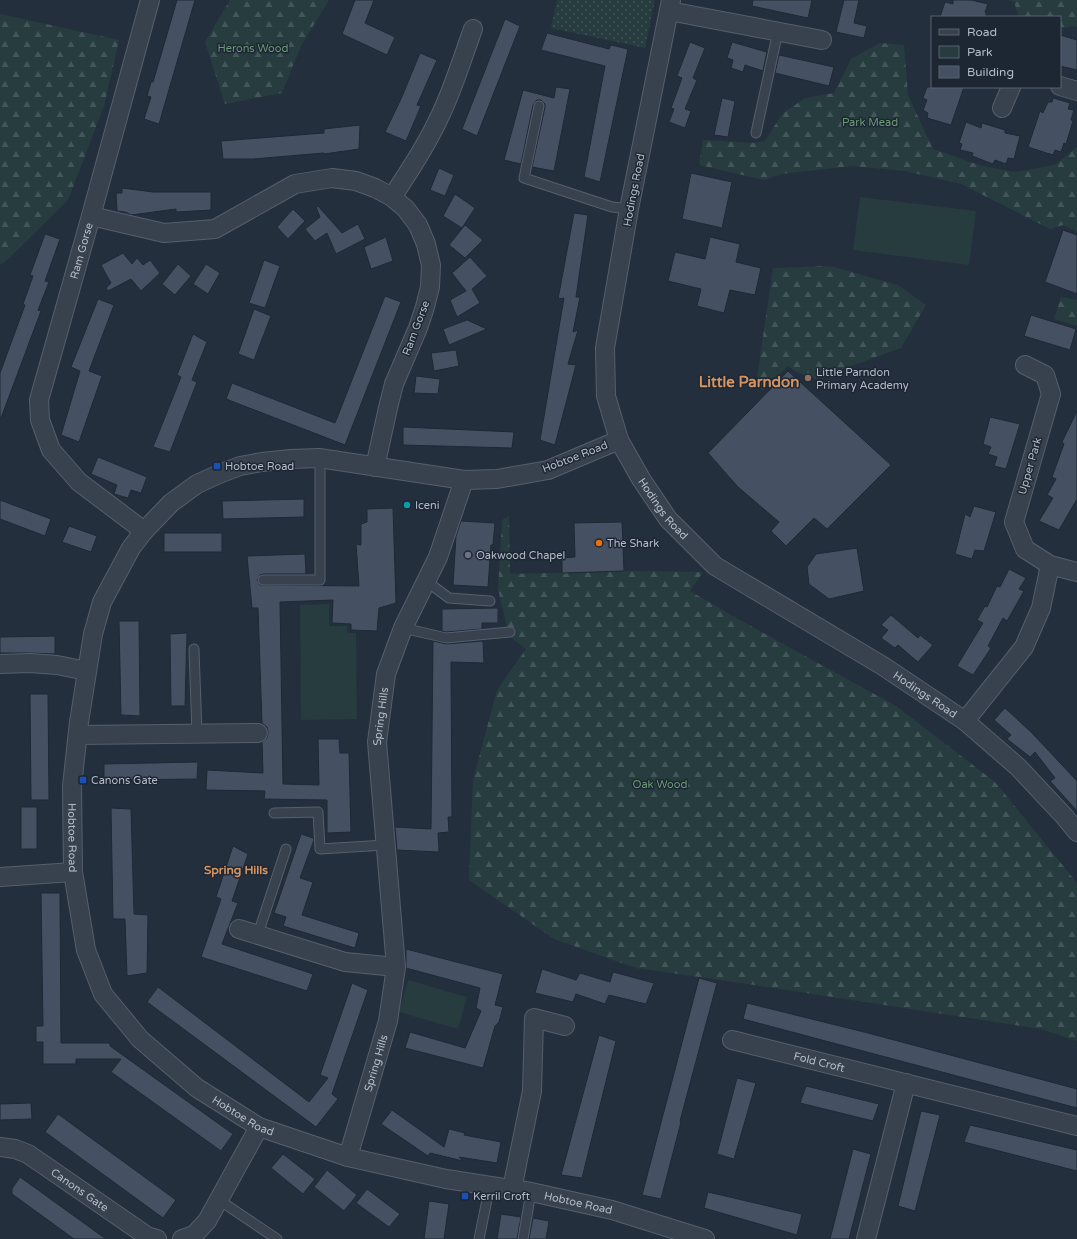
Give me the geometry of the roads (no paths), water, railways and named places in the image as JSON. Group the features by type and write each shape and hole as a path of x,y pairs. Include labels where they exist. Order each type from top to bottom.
{"street":[{"path":"91,216 150,0"},
{"path":"670,5 778,32 822,40"},
{"name":"Hodings Road","path":"670,5 630,209 605,348 606,396 619,440 641,479 668,519 715,566 883,666 965,721 1018,767 1077,832"},
{"path":"392,197 409,173 440,118 473,29"},
{"path":"1061,86 1077,91"},
{"path":"1002,108 1010,88"},
{"name":"Ram Gorse","path":"144,531 79,482 52,450 40,420 39,400 91,216 164,233 215,229 295,184 332,178 356,181 375,188 392,197 406,209 418,225 426,244 431,265 430,287 418,328 394,384 375,467"},
{"name":"Upper Park","path":"1025,365 1045,375 1051,394 1014,522 1025,549 1050,564 1077,572"},
{"name":"Hobtoe Road","path":"619,440 548,470 498,479 464,480 320,458 262,462 240,466 219,474 197,484 171,503 144,531 131,548 102,602 93,634 72,786 73,872 86,950 103,994 140,1039 197,1088 259,1127 348,1157 446,1179 531,1192 612,1210 679,1235 704,1239"},
{"name":"Spring Hills","path":"348,1157 388,1021 396,967 377,742 386,674 403,628 438,557 464,480"},
{"path":"965,721 1024,647 1041,608 1050,564"},
{"path":"0,664 30,663 57,665 87,671"},
{"path":"78,735 258,733"},
{"path":"0,877 73,872"},
{"path":"239,928 345,962 396,967"},
{"path":"512,1189 532,1091 534,1018 565,1026"},
{"name":"Fold Croft","path":"732,1040 1077,1126"},
{"path":"866,1239 906,1083"},
{"path":"182,1239 194,1235 208,1221 259,1127"},
{"name":"Canons Gate","path":"0,1147 15,1149 28,1154 147,1236 157,1239"}],"lane":[{"path":"756,133 778,32"},
{"path":"539,106 524,178 612,208 630,209"},
{"path":"263,580 320,580 320,458"},
{"path":"426,581 449,598 490,601"},
{"path":"403,628 446,638 510,632"},
{"path":"194,649 197,734"},
{"path":"274,813 318,812 320,849 385,845"},
{"path":"258,934 286,849"},
{"path":"479,1239 490,1185"},
{"path":"523,1239 531,1192"},
{"path":"219,1200 276,1239"}],"place":[{"name":"Little Parndon Primary Academy","path":"808,378"},
{"name":"Hobtoe Road","path":"217,466"},
{"name":"Iceni","path":"407,505"},
{"name":"The Shark","path":"599,543"},
{"name":"Oakwood Chapel","path":"468,555"},
{"name":"Canons Gate","path":"83,780"},
{"name":"Kerril Croft","path":"465,1196"}],"district":[{"name":"Little Parndon","path":"749,382"},
{"name":"Spring Hills","path":"236,870"}],"park label":[{"name":"Herons Wood","path":"253,48"},
{"name":"Park Mead","path":"870,122"},
{"name":"Oak Wood","path":"660,784"}]}
